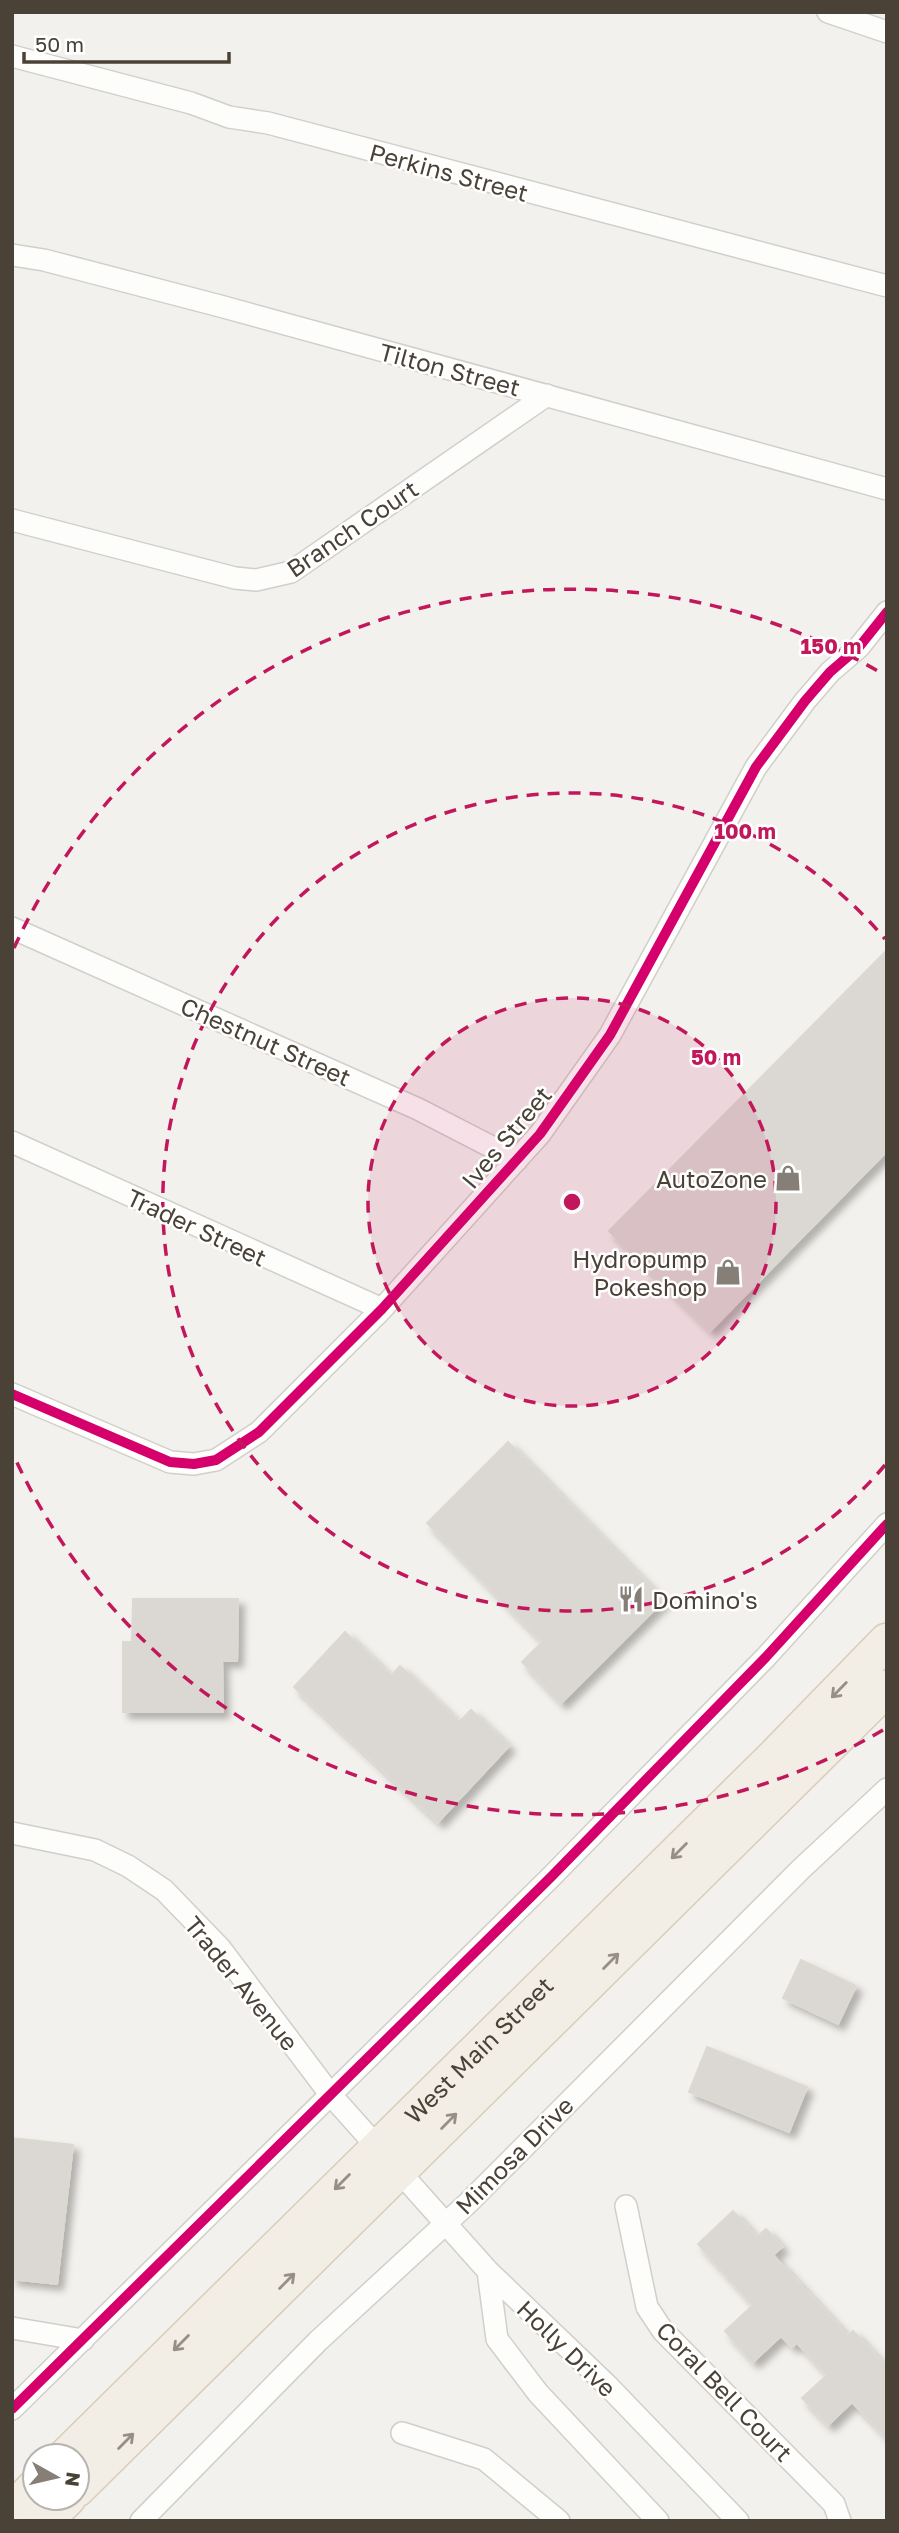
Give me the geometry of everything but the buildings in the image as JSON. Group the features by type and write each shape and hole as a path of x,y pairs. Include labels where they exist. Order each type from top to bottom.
{"main road":[{"name":"West Main Street","path":"91,2474 388,2159 887,1641"},
{"name":"West Main Street","path":"81,2442 388,2159 887,1688"}],"street":[{"path":"828,12 887,32"},
{"name":"Perkins Street","path":"12,56 191,103 229,117 268,123 887,286"},
{"name":"Tilton Street","path":"12,255 44,260 220,306 887,489"},
{"name":"Branch Court","path":"12,520 211,573 256,580 275,578 291,572 547,395"},
{"name":"Ives Street","path":"12,1394 170,1462 194,1464 216,1460 259,1432 382,1309 540,1134 610,1035 756,767 805,701 830,672 859,647 887,612"},
{"name":"Chestnut Street","path":"12,928 418,1109 517,1160"},
{"name":"Trader Street","path":"12,1142 382,1309"},
{"path":"12,2409 551,1877 766,1657 887,1524"},
{"name":"Mimosa Drive","path":"141,2521 318,2341 445,2224 801,1868 887,1789"},
{"name":"Trader Avenue","path":"12,1833 95,1850 128,1866 164,1890 220,1948 330,2094 388,2159"},
{"name":"Holly Drive","path":"388,2159 488,2271 608,2386 738,2521"},
{"name":"Coral Bell Court","path":"626,2206 639,2276 647,2307 652,2315 663,2331 834,2504 840,2521"},
{"path":"488,2271 497,2339 538,2392 658,2521"},
{"path":"12,2328 83,2340"},
{"path":"402,2433 484,2459 559,2521"}],"cycle path":[{"path":"12,1394 170,1462 194,1464 216,1460 259,1432 382,1309 540,1134 610,1035 756,767 805,701 830,672 859,647 887,612"},
{"path":"12,2409 551,1877 766,1657 887,1524"}],"place":[{"name":"AutoZone","path":"788,1178"},
{"name":"Hydropump Pokeshop","path":"728,1272"},
{"name":"Domino's","path":"631,1599"}]}
